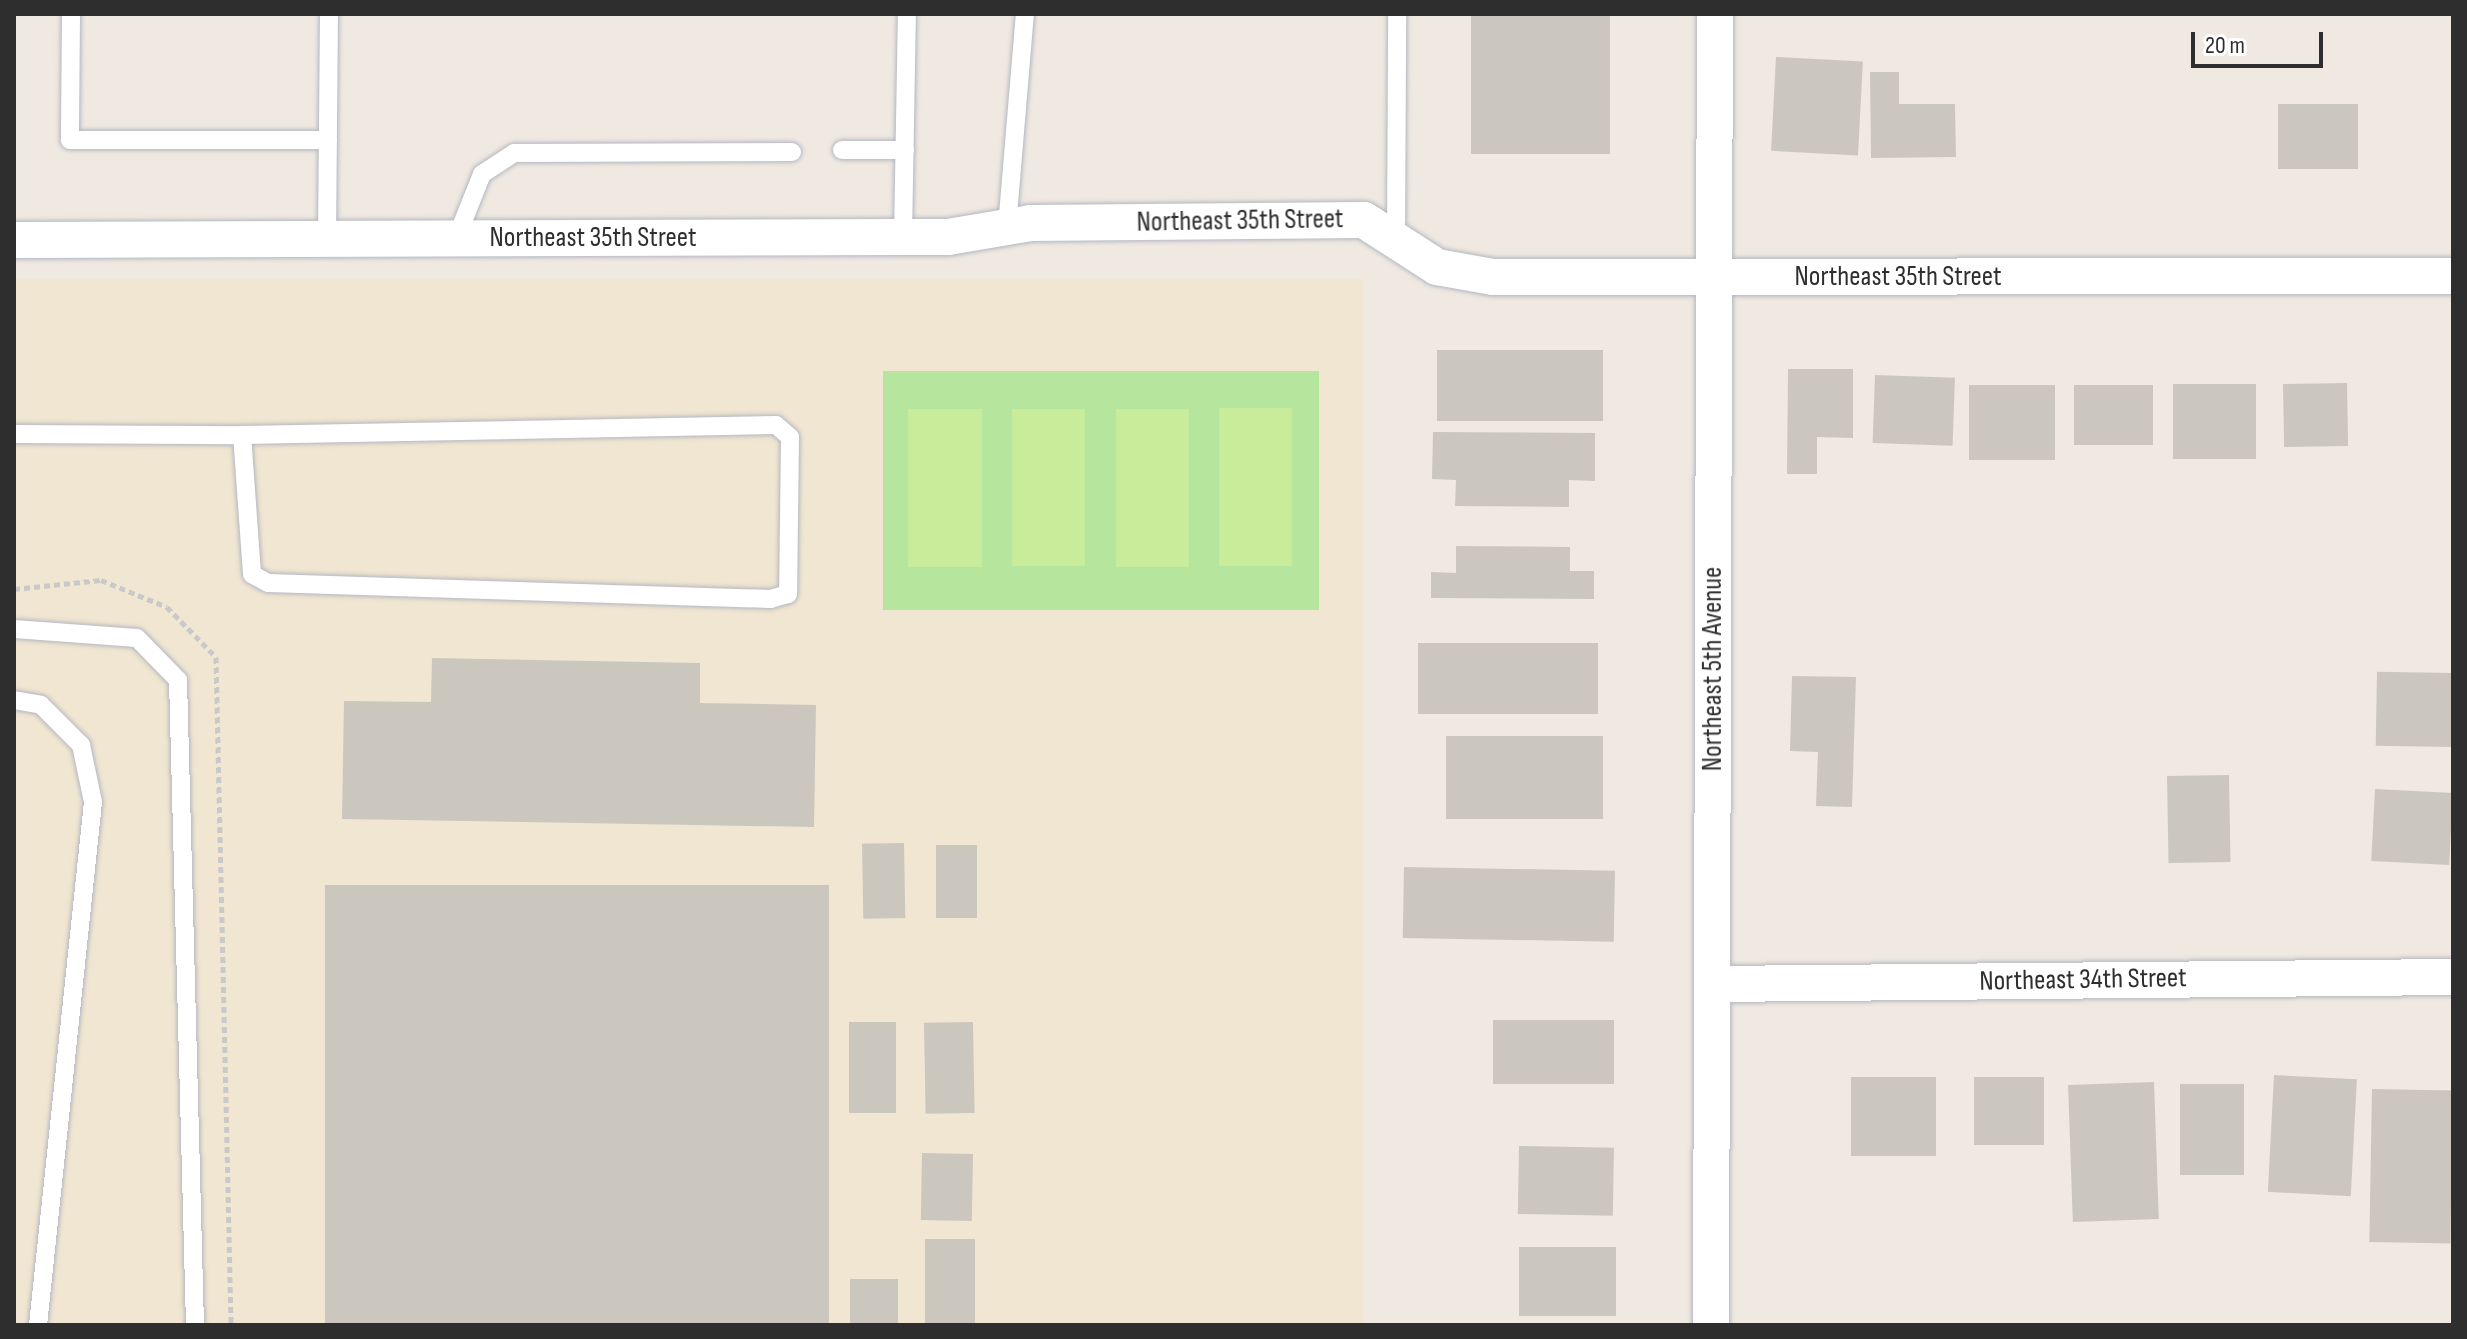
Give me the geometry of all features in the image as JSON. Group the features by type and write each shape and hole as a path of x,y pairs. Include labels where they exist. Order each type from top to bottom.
{"street":[{"name":"Northeast 5th Avenue","path":"1711,1325 1715,14"},
{"name":"Northeast 35th Street","path":"14,240 948,237 1031,223 1364,220 1437,267 1493,277 2453,276"},
{"name":"Northeast 34th Street","path":"1713,984 2453,977"}],"lane":[{"path":"71,14 70,140 328,140"},
{"path":"327,240 329,14"},
{"path":"903,237 907,14"},
{"path":"1007,227 1025,14"},
{"path":"1396,241 1397,14"},
{"path":"842,150 905,150"},
{"path":"456,239 482,174 514,153 792,152"},
{"path":"14,434 242,435 776,425 790,437 788,594 771,599 268,583 252,574 242,435"},
{"path":"14,629 137,638 178,680 195,1325"},
{"path":"14,700 41,705 81,745 93,802 38,1325"}],"shaded area":[{"path":"14,279 1363,279 1363,1325 14,1325"}],"green space":[{"path":"883,371 1319,371 1319,610 883,610"},
{"path":"1219,408 1292,408 1292,566 1219,566"},
{"path":"908,409 982,409 982,567 908,567"},
{"path":"1012,409 1085,409 1085,566 1012,566"},
{"path":"1116,409 1189,409 1189,567 1116,567"}],"building":[{"path":"1471,14 1610,14 1610,154 1471,154"},
{"path":"1776,57 1863,62 1858,155 1771,151"},
{"path":"1870,72 1899,72 1899,104 1955,104 1956,157 1871,158"},
{"path":"2278,104 2358,104 2358,169 2278,169"},
{"path":"1437,350 1603,350 1603,421 1437,421"},
{"path":"1788,369 1853,369 1853,438 1817,437 1817,474 1787,474"},
{"path":"1875,375 1955,378 1953,446 1873,443"},
{"path":"2347,383 2348,446 2284,447 2283,384"},
{"path":"2173,384 2256,384 2256,459 2173,459"},
{"path":"1969,385 2055,385 2055,460 1969,460"},
{"path":"2074,385 2153,385 2153,445 2074,445"},
{"path":"1433,432 1595,433 1595,481 1569,480 1569,507 1455,506 1456,480 1432,479"},
{"path":"1456,546 1570,547 1570,571 1594,571 1594,599 1431,598 1431,572 1456,573"},
{"path":"1418,643 1598,643 1598,714 1418,714"},
{"path":"432,658 700,663 700,703 816,705 814,827 342,819 344,701 431,702"},
{"path":"2377,672 2453,673 2452,747 2376,746"},
{"path":"1792,676 1856,677 1852,807 1816,806 1818,752 1790,751"},
{"path":"1446,736 1603,736 1603,819 1446,819"},
{"path":"2229,775 2231,862 2169,863 2167,776"},
{"path":"2375,789 2453,793 2449,865 2371,861"},
{"path":"904,843 905,918 863,919 862,844"},
{"path":"936,845 977,845 977,918 936,918"},
{"path":"1404,867 1615,871 1614,942 1403,938"},
{"path":"325,885 829,885 829,1325 325,1325"},
{"path":"1493,1020 1614,1020 1614,1084 1493,1084"},
{"path":"849,1022 896,1022 896,1113 849,1113"},
{"path":"973,1022 975,1113 926,1114 924,1023"},
{"path":"2274,1075 2357,1079 2351,1196 2268,1192"},
{"path":"1851,1077 1936,1077 1936,1156 1851,1156"},
{"path":"1974,1077 2044,1077 2044,1145 1974,1145"},
{"path":"2154,1082 2159,1219 2073,1222 2068,1085"},
{"path":"2180,1084 2244,1084 2244,1175 2180,1175"},
{"path":"2372,1089 2453,1090 2450,1243 2369,1242"},
{"path":"1519,1146 1614,1148 1613,1216 1518,1214"},
{"path":"922,1153 973,1154 972,1221 921,1220"},
{"path":"925,1239 975,1239 975,1325 925,1325"},
{"path":"1519,1247 1616,1247 1616,1316 1519,1316"},
{"path":"850,1279 898,1279 898,1325 850,1325"}]}
